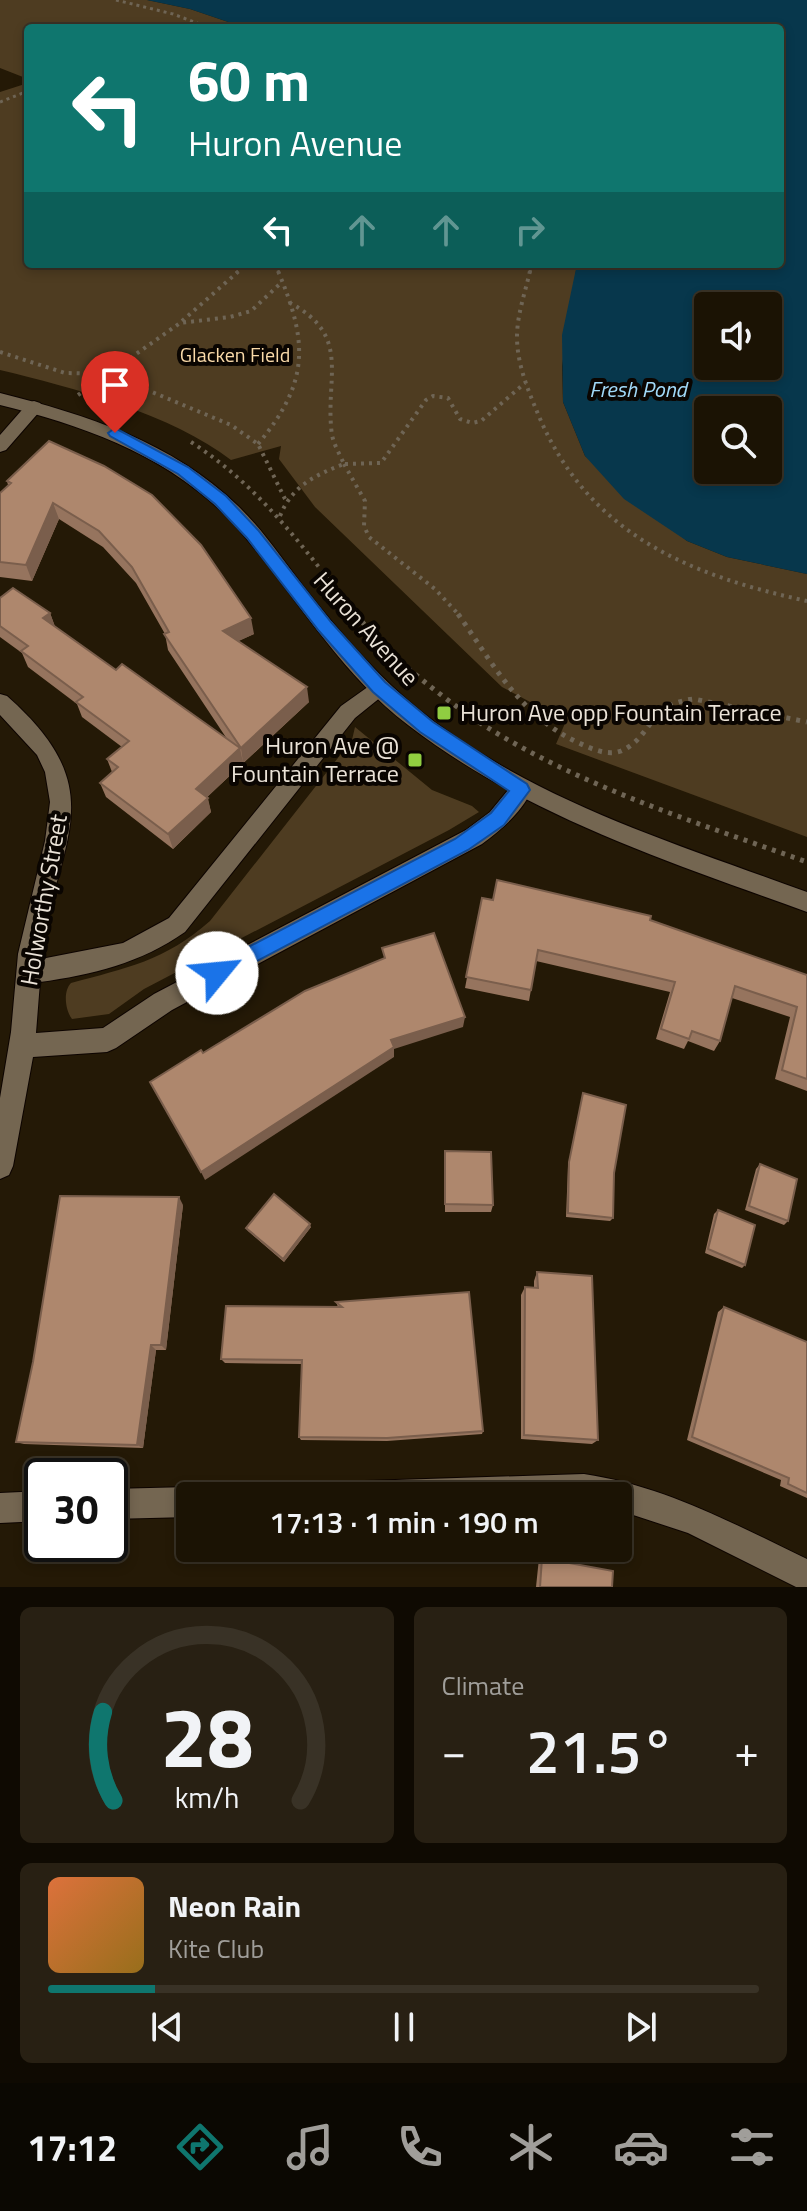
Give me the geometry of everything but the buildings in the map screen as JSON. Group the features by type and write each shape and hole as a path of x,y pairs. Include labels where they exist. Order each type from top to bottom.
{"street":[{"name":"Huron Avenue","path":"0,399 115,433 198,481 245,525 325,626 379,687 435,734 521,790 592,821 807,902"},
{"path":"0,446 34,407"},
{"path":"28,972 118,957 148,944 177,925 348,712 379,687"},
{"name":"Holworthy Street","path":"0,702 31,730 44,747 54,766 61,797 59,821 32,940 22,1046 0,1166"},
{"path":"22,1046 97,1042 118,1035 163,1002 461,845 498,819 521,790"},
{"path":"632,1497 655,1503 807,1576"},
{"path":"128,1504 176,1502"},
{"path":"0,1508 24,1507"}],"path":[{"path":"116,0 199,24"},
{"path":"0,102 24,93"},
{"path":"89,403 77,397 90,384 180,323 242,268"},
{"path":"258,444 273,428 288,400 300,353 298,324 277,268"},
{"path":"531,268 517,339 526,383 546,436 573,478 616,524 666,555 769,594 807,601"},
{"path":"180,323 230,317 251,311 282,282"},
{"path":"290,303 307,309 322,323 335,364 332,437 365,501 364,526 369,537 454,608 494,670 539,721 557,735 594,750 613,753 627,747 666,704 677,698 807,722"},
{"path":"0,352 65,373 109,374 231,425 258,444 285,499"},
{"path":"280,516 285,499 308,478 344,464 381,463 426,400 433,396 448,398 460,419 472,423 481,421 526,383"},
{"name":"Huron Avenue","path":"182,438 242,477 280,516 386,649 466,713 555,767 807,862"}],"green space":[{"path":"0,0 147,0 190,9 234,24 24,24 24,77 0,68"},
{"name":"Glacken Field","path":"24,84 24,268 576,268 562,366 563,402 585,456 687,541 727,557 807,574 807,837 556,744 566,721 502,687 315,507 279,459 281,446 231,460 181,429 121,404 0,370 0,92"},
{"path":"355,727 432,790 472,806 479,812 144,989 109,1014 72,1019 66,1001 71,983 161,954 210,921 352,740"}],"water":[{"name":"Fresh Pond","path":"147,0 807,0 807,574 727,557 687,541 624,499 585,456 563,402 562,335 576,268 784,268 784,24 234,24 190,9"}],"place":[{"name":"Huron Ave opp Fountain Terrace","path":"444,713"},
{"name":"Huron Ave @ Fountain Terrace","path":"415,760"}],"route":[{"path":"115,433 183,470 221,500 351,658 393,701 486,769 521,790 498,819 461,845 217,973"}]}
